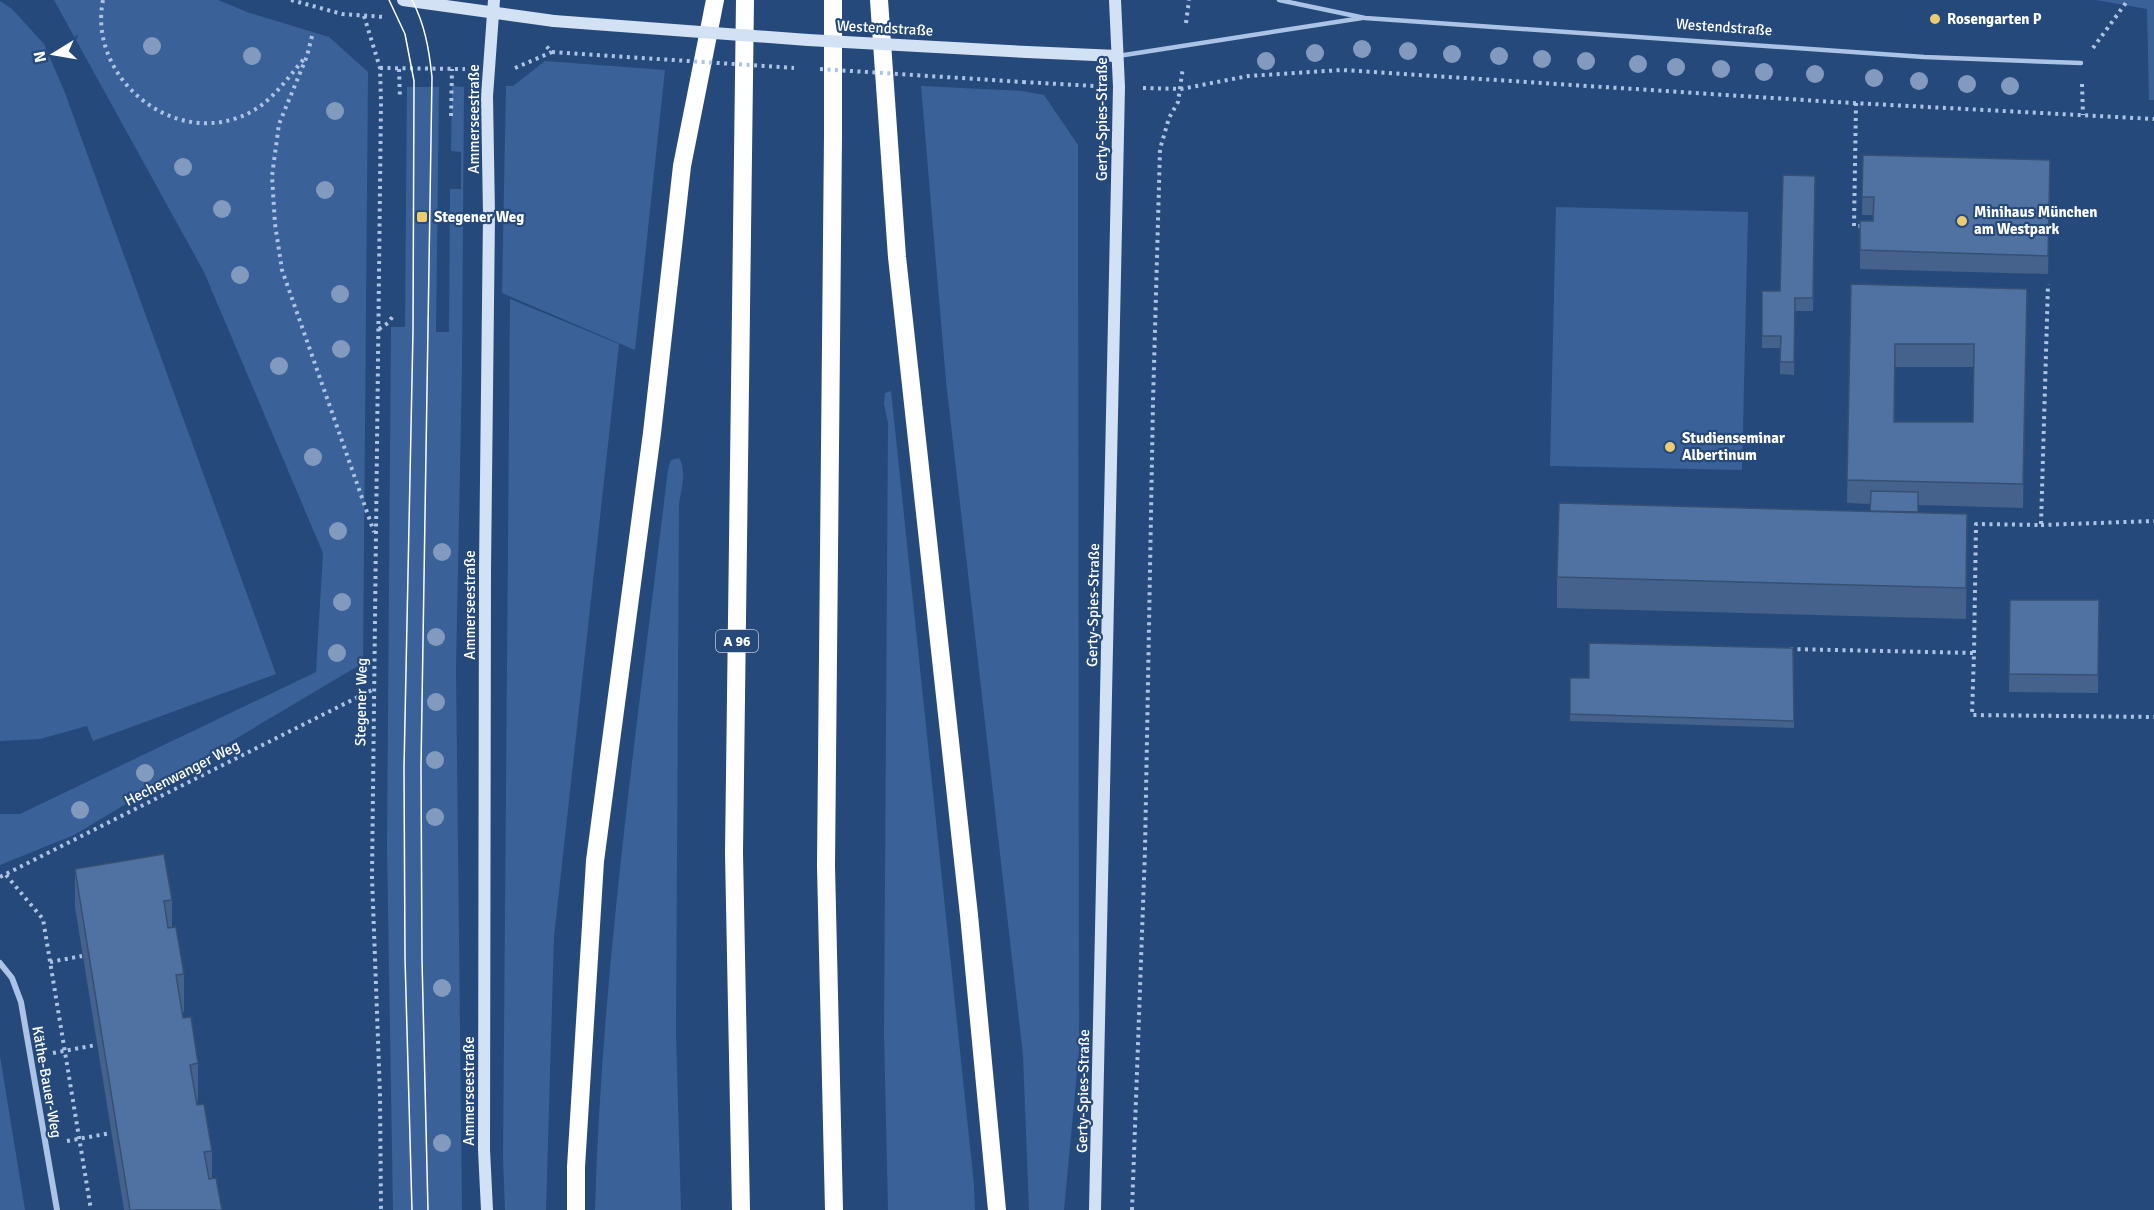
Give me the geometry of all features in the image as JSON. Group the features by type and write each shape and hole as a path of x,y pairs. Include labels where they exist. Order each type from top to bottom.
{"highway":[{"path":"576,1210 576,1167 595,861 652,433 682,166 715,0"},
{"name":"A 96","path":"741,1210 734,853 745,0"},
{"path":"833,0 826,866 834,1210"},
{"path":"879,0 897,257 969,915 997,1210"}],"main road":[{"name":"Westendstraße","path":"403,0 554,21 808,40 1117,56"},
{"name":"Ammerseestraße","path":"487,1210 484,1150 485,569 489,214 487,96 494,0"},
{"name":"Gerty-Spies-Straße","path":"1095,1210 1119,99 1115,0"}],"street":[{"name":"Käthe-Bauer-Weg","path":"0,963 12,978 21,1002 57,1210"}],"lane":[{"name":"Westendstraße","path":"1280,0 1365,18 1924,57 2081,63"},
{"name":"Westendstraße","path":"1117,56 1365,18"}],"path":[{"path":"103,0 100,14 105,45 116,71 135,95 157,111 182,120 211,123 237,118 263,106 307,56"},
{"name":"Stegener Weg","path":"291,0 342,14 364,16 380,68 372,877 380,1095 381,1210"},
{"path":"2083,116 2081,63 2128,0"},
{"path":"312,36 307,56 279,124 273,176 275,224 282,270 375,536"},
{"path":"552,52 799,68"},
{"path":"399,68 400,98"},
{"path":"451,116 452,69"},
{"path":"811,69 1023,82"},
{"path":"1132,1210 1145,850 1160,149 1181,88 1248,76 1342,70 1856,103 2154,119"},
{"path":"1856,103 1854,226 1874,226"},
{"path":"2041,525 2048,284"},
{"path":"378,329 388,323 393,316"},
{"path":"2154,521 2041,525 1976,524 1972,715 2154,717"},
{"path":"1784,649 1974,654"},
{"name":"Hechenwanger Weg","path":"0,877 374,689"},
{"path":"6,875 43,920 91,1210"},
{"path":"50,962 82,956"},
{"path":"42,1054 96,1045"},
{"path":"57,1143 111,1133"}],"shaded area":[{"path":"54,0 218,0 247,12 329,37 368,72 363,663 74,835 0,865 0,814 20,814 316,672 323,553 204,272"},
{"path":"2096,0 2154,0 2154,100 2149,100 2147,9"},
{"path":"0,1 12,9 44,44 65,93 276,674 93,741 87,726 40,739 0,741"},
{"path":"545,61 665,70 635,350 502,293 506,86 513,86"},
{"path":"452,86 464,87 462,366 456,669 462,1210 393,1210 387,847 391,327 405,327 407,87 439,87 436,332 449,332 450,189 461,189 461,152 451,151"},
{"path":"921,86 1022,91 1044,95 1078,145 1079,1050 1064,1210 1029,1210 1023,1055 946,381"},
{"path":"1556,207 1748,212 1742,470 1550,466"},
{"path":"510,299 619,344 554,937 546,1210 505,1210 503,1158"},
{"path":"891,391 975,1210 888,1210 884,1034 888,423 884,404 885,393"},
{"path":"679,458 683,474 679,504 676,1032 681,1210 595,1210 605,1024 623,839 668,469 671,460"},
{"path":"0,1056 25,1210 0,1210"}],"building":[{"name":"Minihaus München am Westpark","path":"1863,155 2050,160 2048,256 1860,250 1860,221 1873,221 1874,197 1862,197"},
{"path":"1783,175 1815,176 1813,298 1795,298 1794,362 1780,362 1781,336 1762,336 1762,291 1780,291"},
{"path":"1851,284 2027,289 2023,484 1847,480","holes":["1895,344 1974,344 1973,422 1894,422"]},
{"path":"1871,491 1918,492 1918,512 1870,511"},
{"path":"1559,503 1967,514 1966,588 1557,577"},
{"path":"2010,600 2099,600 2098,675 2009,674"},
{"path":"1589,643 1793,648 1794,721 1570,714 1570,678 1589,678"},
{"path":"164,854 172,900 164,901 168,928 176,927 184,974 176,975 183,1018 191,1017 198,1063 190,1065 197,1105 204,1104 212,1151 204,1152 209,1179 216,1178 222,1210 130,1210 75,869"}],"tram line":[{"path":"389,0 405,34 414,81 413,331 404,768 405,958 412,1210"},
{"path":"412,0 426,37 432,77 421,767 422,960 428,1210"}],"place":[{"name":"Rosengarten P","path":"1935,19"},
{"name":"Stegener Weg","path":"422,217"},
{"name":"Minihaus München am Westpark","path":"1962,221"},
{"name":"Studienseminar Albertinum","path":"1670,447"}]}
